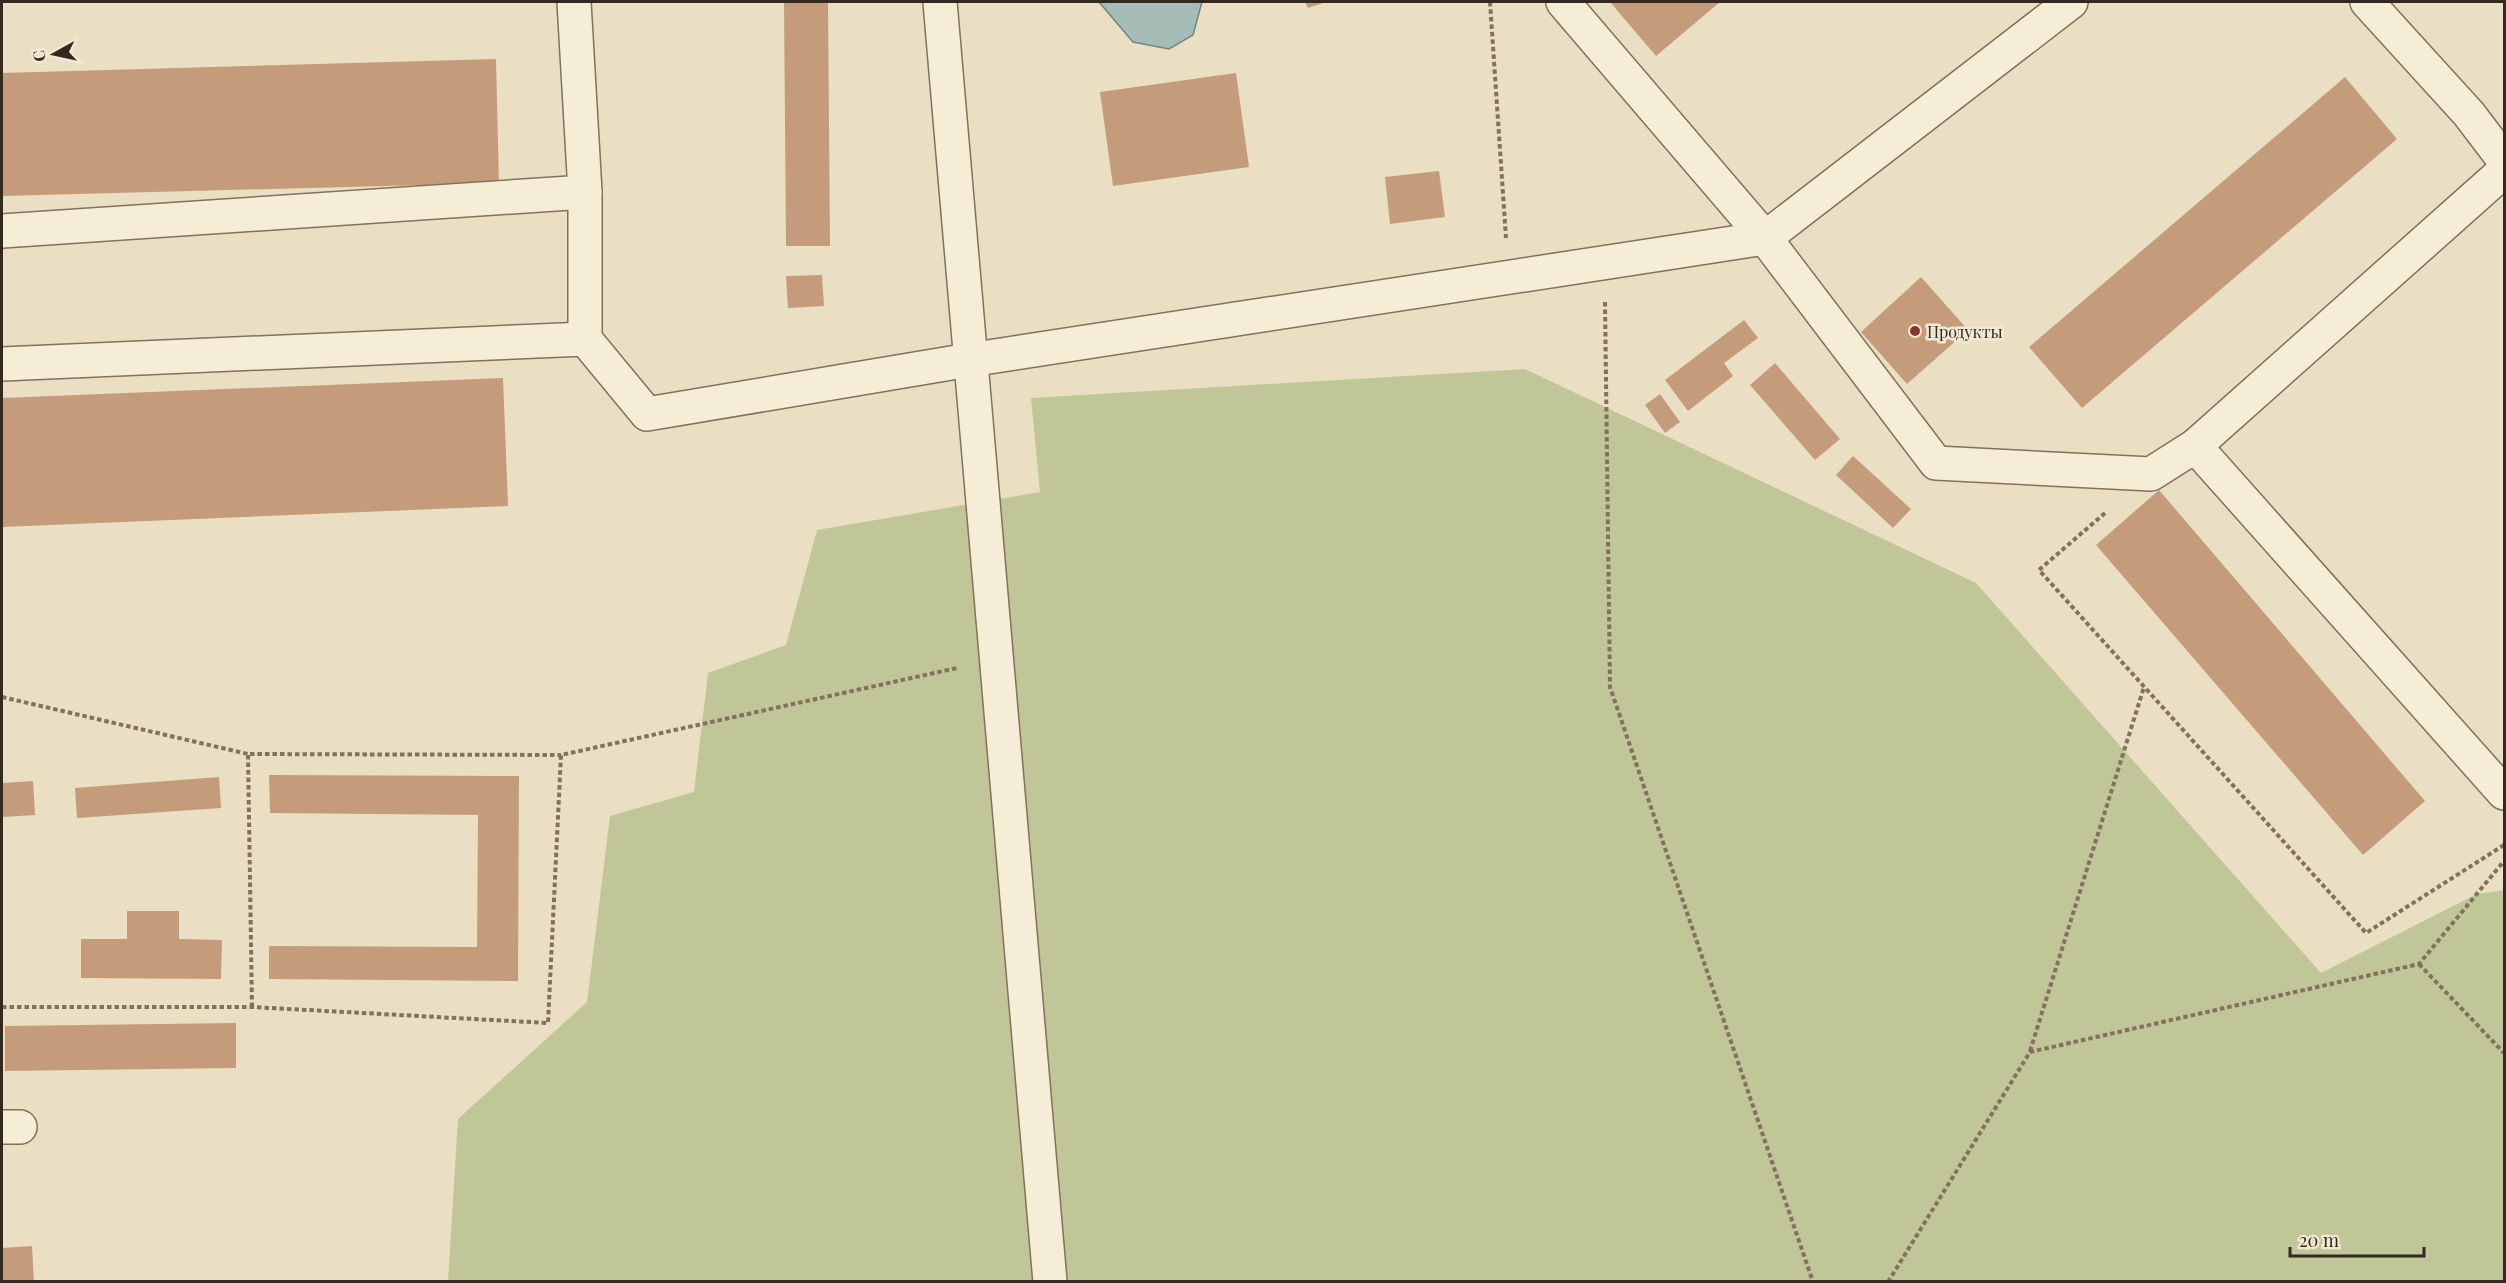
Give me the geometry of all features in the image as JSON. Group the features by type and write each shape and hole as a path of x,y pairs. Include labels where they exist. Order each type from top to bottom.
{"street":[{"path":"574,2 585,192 585,339 647,414 969,360 1765,238 2071,2"},
{"path":"940,2 1050,1281"},
{"path":"1563,2 1765,238 1936,462 2151,474 2195,446 2505,171"},
{"path":"2367,2 2469,114 2505,160"},
{"path":"2,231 585,192"},
{"path":"2,364 585,339"},
{"path":"2195,446 2505,793"}],"path":[{"path":"1490,2 1509,278"},
{"path":"1604,263 1610,687 1813,1281"},
{"path":"2151,474 2039,570 2366,933 2505,845"},
{"path":"2,697 248,754 561,755 996,660"},
{"path":"1888,1281 2030,1052 2144,687"},
{"path":"248,754 252,1007"},
{"path":"2,1007 252,1007 548,1023 561,755"},
{"path":"2030,1052 2420,964 2505,861"},
{"path":"2420,964 2505,1053"}],"green space":[{"path":"1525,369 1976,583 2321,973 2477,894 2504,890 2504,1281 448,1282 458,1119 587,1002 610,816 694,792 708,673 786,645 817,530 1040,492 1031,398"}],"water":[{"path":"1099,2 1202,2 1193,35 1169,49 1133,42"}],"building":[{"path":"784,2 828,2 830,246 786,246"},
{"path":"1305,2 1326,2 1308,8"},
{"path":"1610,2 1720,2 1656,56"},
{"path":"496,59 499,183 2,196 2,73"},
{"path":"1236,73 1249,167 1113,186 1100,92"},
{"path":"2345,77 2397,139 2082,408 2029,347"},
{"path":"1439,171 1445,217 1390,224 1385,177"},
{"path":"822,275 824,306 788,308 786,276"},
{"name":"Продукты","path":"1921,277 1968,330 1907,384 1861,332"},
{"path":"1744,320 1758,338 1724,363 1733,376 1688,411 1665,380"},
{"path":"1775,363 1840,439 1815,460 1750,385"},
{"path":"503,378 508,506 2,527 2,398"},
{"path":"1660,394 1680,422 1665,433 1645,405"},
{"path":"1853,456 1911,509 1893,528 1836,475"},
{"path":"2159,490 2425,801 2363,855 2096,545"},
{"path":"269,775 519,776 518,981 269,979 269,946 477,947 478,815 270,813"},
{"path":"219,777 221,808 77,818 75,788"},
{"path":"33,781 35,815 2,817 2,783"},
{"path":"127,911 179,911 179,939 222,940 221,979 81,978 81,939 127,939"},
{"path":"236,1023 236,1068 5,1071 5,1026"},
{"path":"32,1246 34,1282 2,1282 2,1248"}],"place":[{"name":"Продукты","path":"1915,331"}]}
